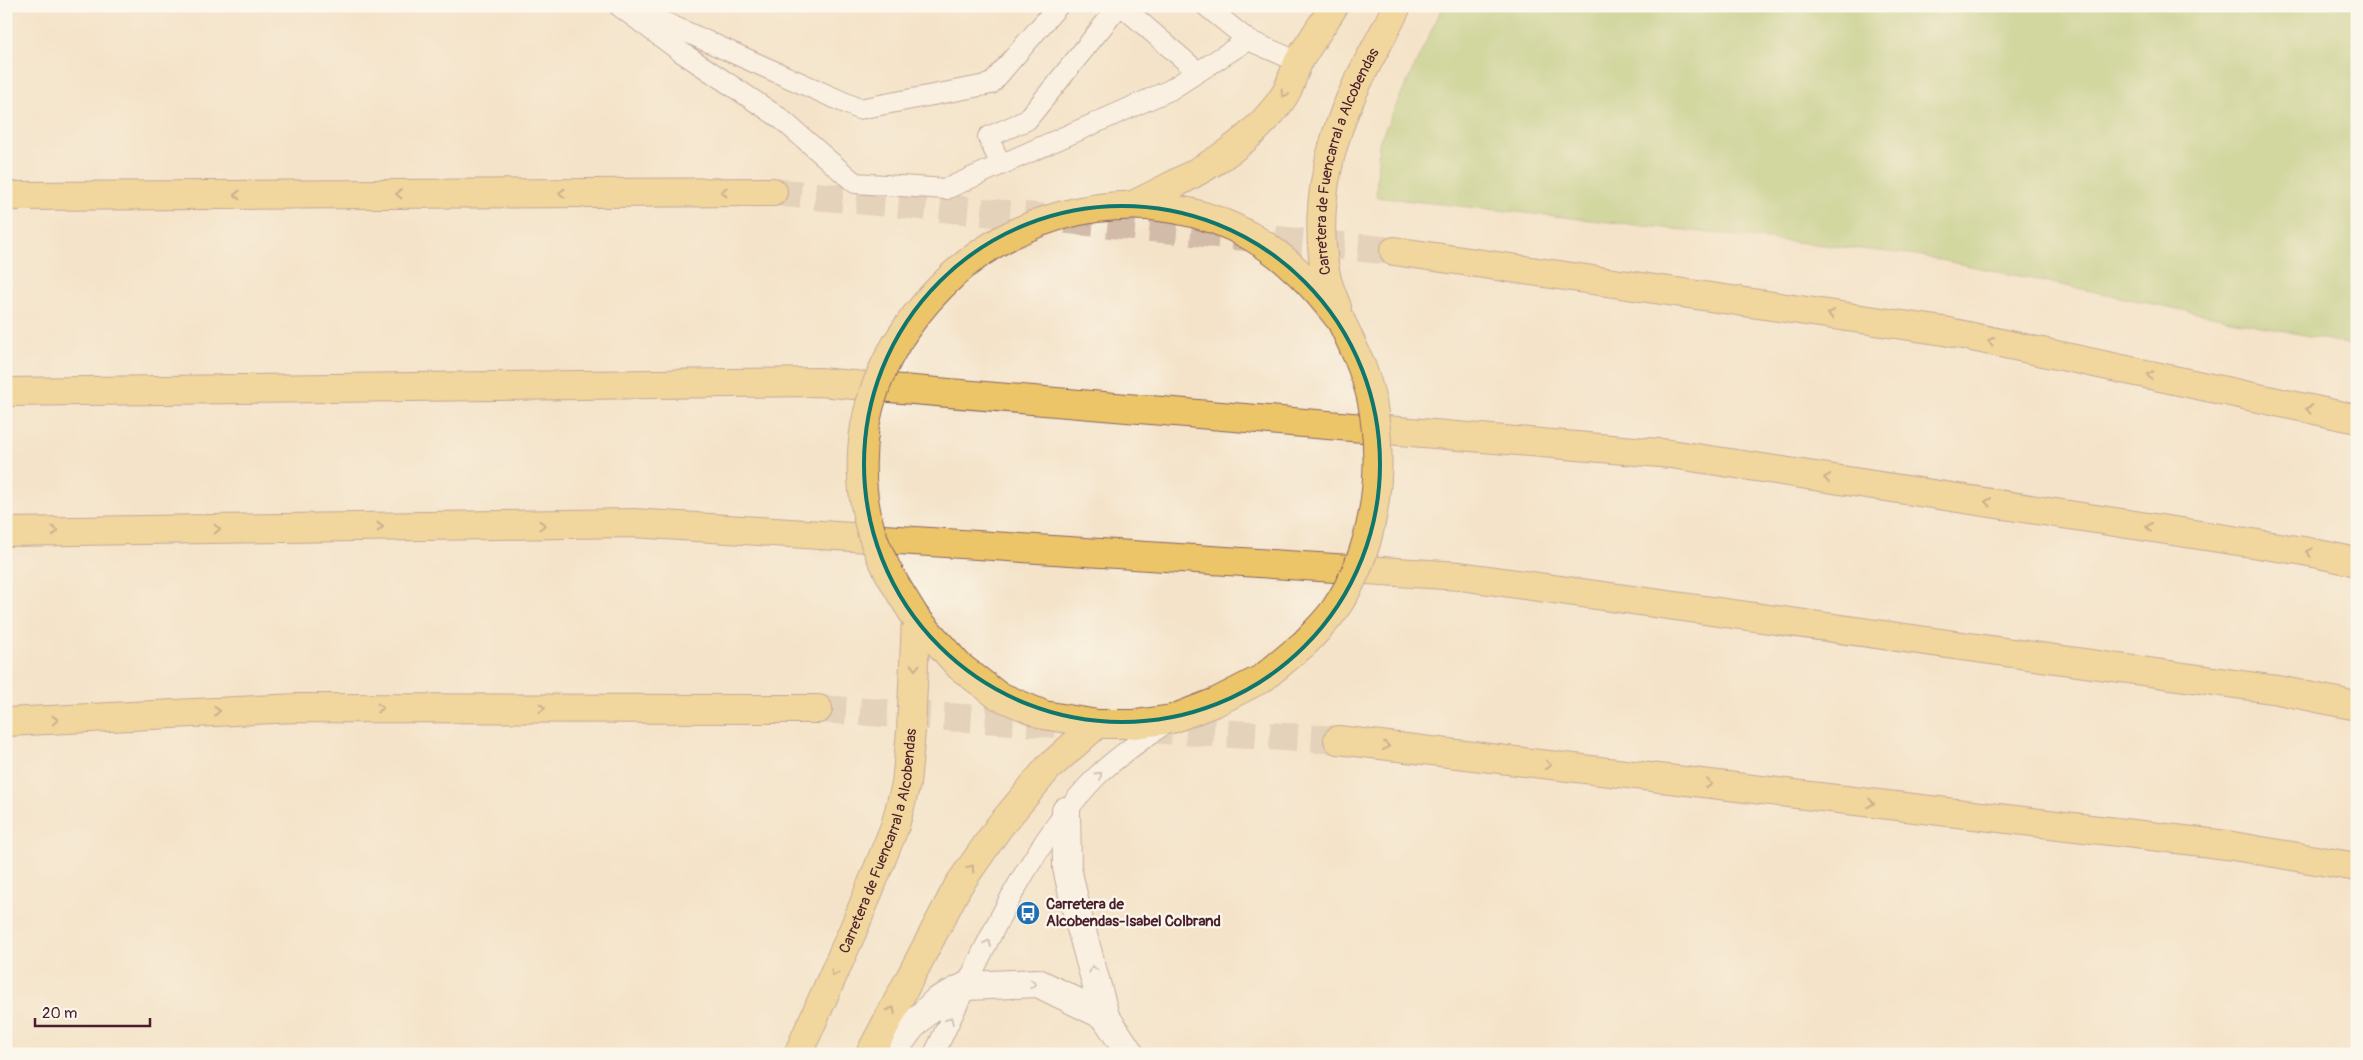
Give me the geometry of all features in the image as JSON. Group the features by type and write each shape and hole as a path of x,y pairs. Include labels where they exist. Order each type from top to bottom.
{"highway":[{"path":"1135,204 1183,181 1223,157 1259,127 1285,95 1299,62 1334,6"},
{"name":"Carretera de Fuencarral a Alcobendas","path":"1341,321 1326,275 1320,226 1324,186 1336,138 1354,89 1397,6"},
{"path":"6,196 773,192"},
{"path":"1135,204 1197,214 1249,235 1283,258 1317,289 1341,321 1361,362 1374,414 1377,475 1369,533 1355,572 1335,609 1305,644 1263,678 1216,702 1172,718 1135,724 1097,724 1044,715 997,695 959,666 916,618 890,576 868,520 861,467 867,409 890,352 927,299 972,258 1027,227 1078,210 1135,204"},
{"path":"1394,251 1944,331 2357,419"},
{"path":"6,392 819,382 1671,454 2304,550 2357,562"},
{"path":"6,532 633,523 1460,576 2278,690 2357,706"},
{"name":"Carretera de Fuencarral a Alcobendas","path":"798,1054 854,928 895,826 906,784 911,731 916,618"},
{"path":"6,722 297,708 818,709"},
{"path":"870,1054 958,886 999,827 1048,768 1097,724"},
{"path":"1338,740 2228,845 2357,866"},
{"path":"2228,845 2357,881"}],"street":[{"path":"1066,811 1067,868 1105,1016 1130,1054"},
{"path":"891,1054 910,1028 937,1001 967,986 1038,983 1105,1016"}],"lane":[{"path":"619,6 681,52 780,118 854,183 946,189 1170,90 1248,40"},
{"path":"629,6 859,109 991,84 1058,6"},
{"path":"1000,165 988,137 1027,120 1120,6 1198,72"},
{"path":"1206,6 1248,40 1299,62"},
{"path":"934,1054 1009,901 1066,811 1097,776 1172,718"}],"highlighted area":[{"path":"1135,204 1197,214 1249,235 1283,258 1317,289 1341,321 1361,362 1374,414 1377,475 1369,533 1356,569 1335,609 1305,643 1263,678 1216,702 1172,719 1135,724 1097,724 1044,715 997,695 959,666 916,618 890,576 868,520 861,467 867,409 890,352 927,299 971,258 1027,227 1078,210"}],"green space":[{"path":"1443,6 2357,6 2357,346 1917,255 1376,197 1379,142"}],"tunnel":[{"path":"773,192 1394,251"},
{"path":"818,709 1061,724"},
{"path":"1144,729 1338,740"}],"place":[{"name":"Carretera de Alcobendas-Isabel Colbrand","path":"1028,913"}]}
